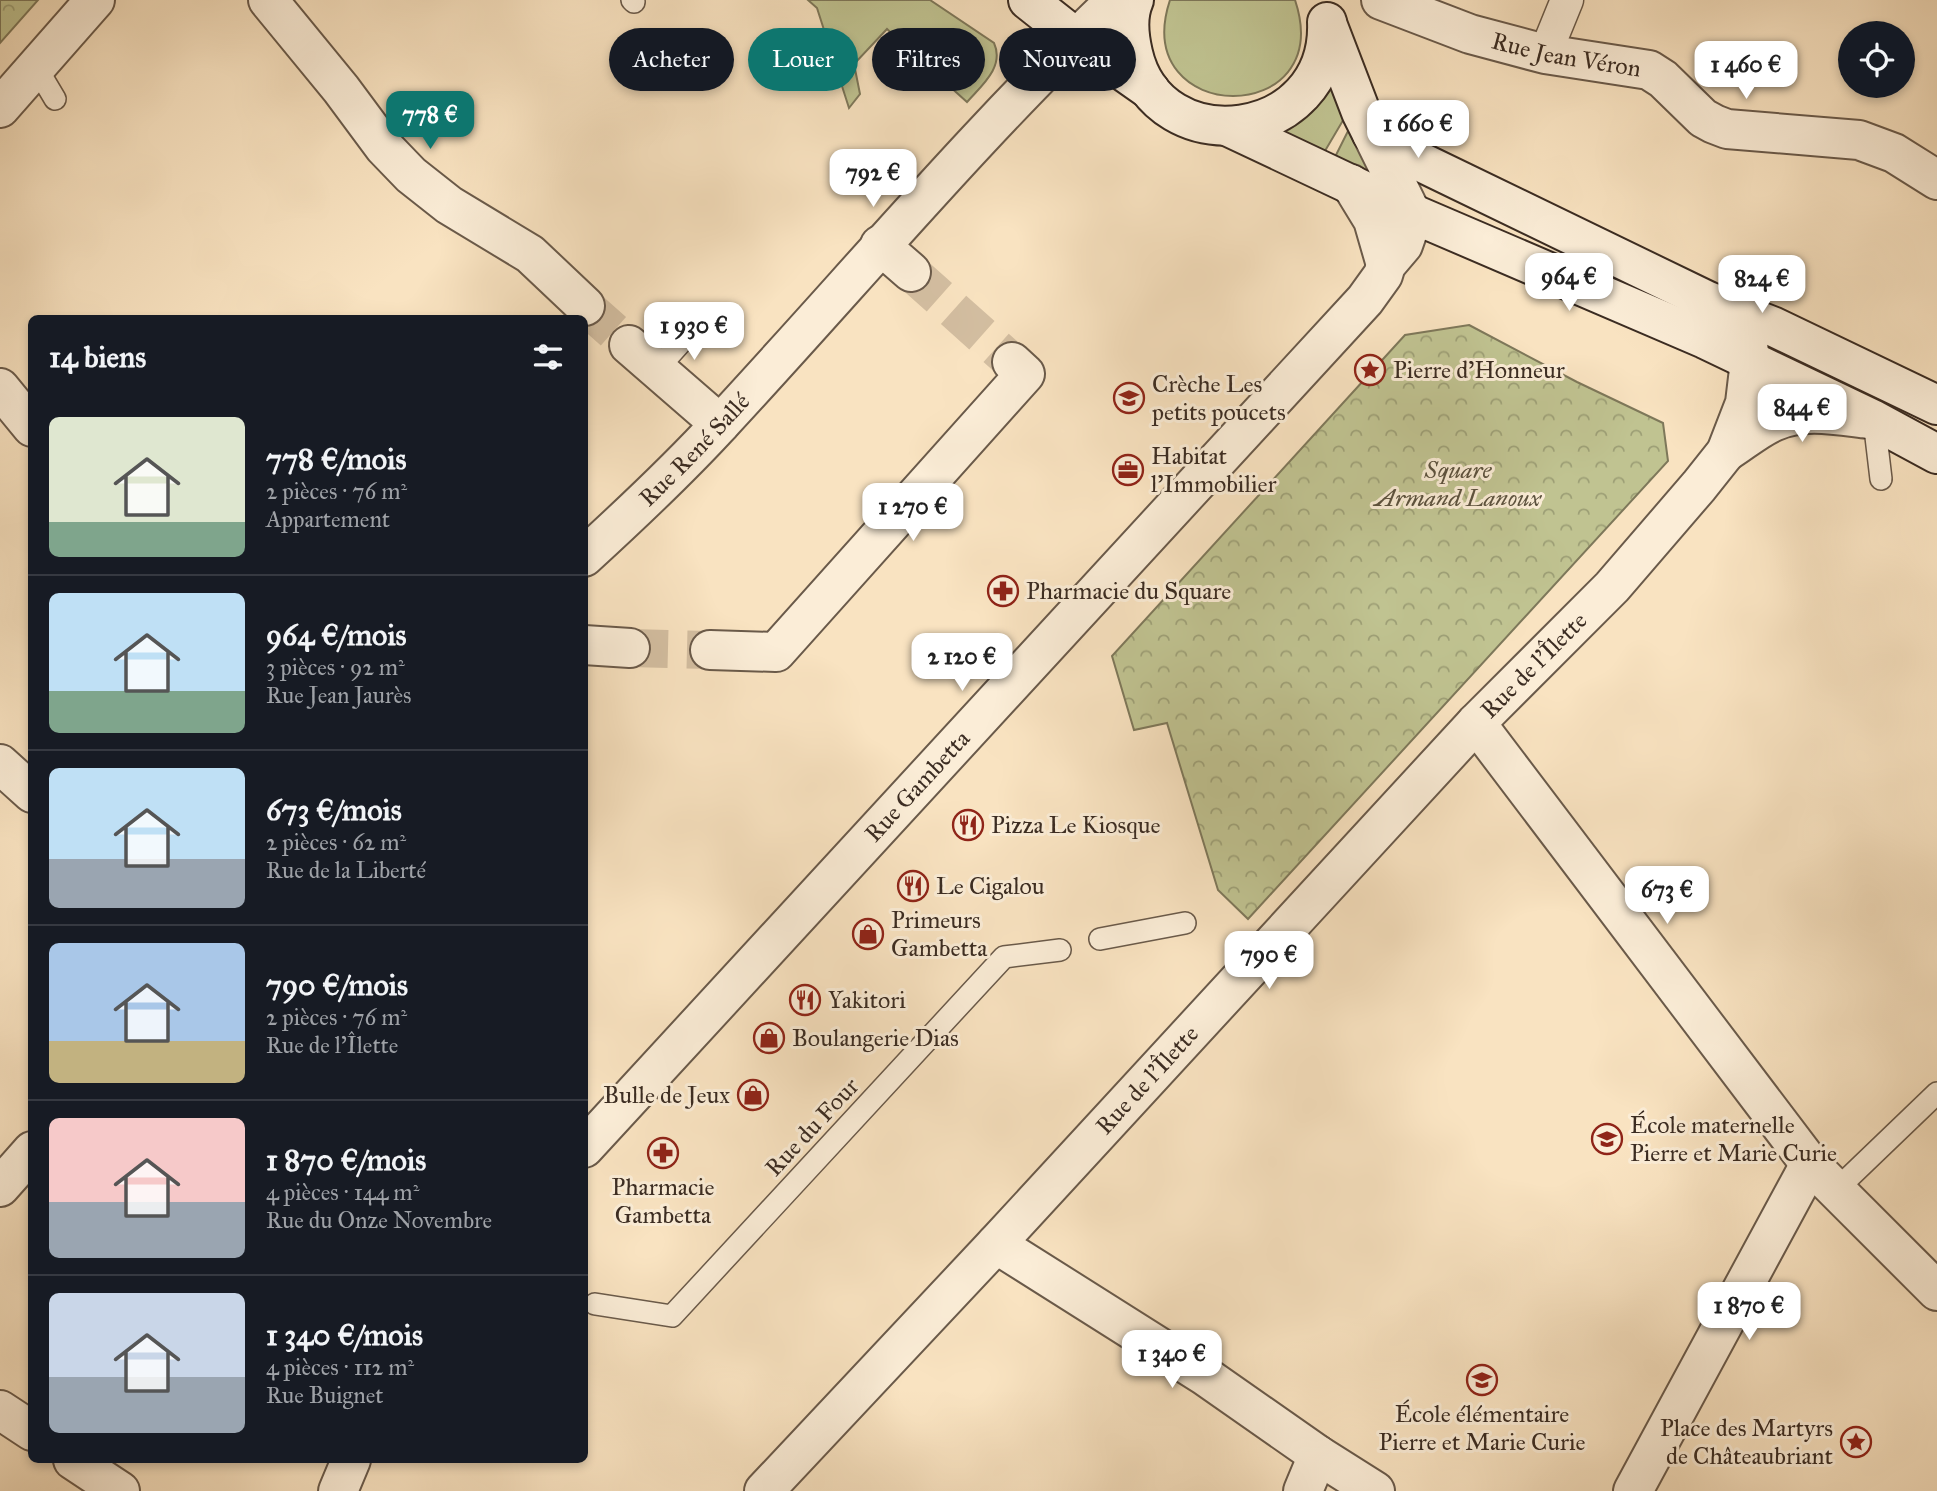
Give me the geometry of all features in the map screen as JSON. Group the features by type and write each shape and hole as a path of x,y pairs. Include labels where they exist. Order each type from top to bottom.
{"street":[{"path":"0,108 95,0"},
{"path":"268,0 341,89 384,147 411,175 449,205 530,254 584,306"},
{"path":"1028,0 1063,28"},
{"path":"1043,0 1077,0"},
{"name":"Rue René Sallé","path":"1087,28 1116,0"},
{"path":"1134,0 1129,35 1136,64 1151,90"},
{"name":"Rue Jean Véron","path":"1381,0 1471,34 1545,54 1649,70 1663,79 1703,118 1727,129 1859,140 1894,153 1937,180"},
{"path":"1545,54 1567,0"},
{"path":"1229,127 1257,122 1283,111 1304,92 1319,68 1325,50 1325,13"},
{"path":"1325,13 1361,112 1411,213"},
{"path":"1136,80 1172,110 1200,122 1229,127 1411,213 1692,334 1874,419 1937,453"},
{"name":"Rue René Sallé","path":"588,553 646,500 720,424 880,245 1026,91"},
{"path":"1372,134 1405,155 1708,301 1772,326 1937,405"},
{"path":"1351,184 1373,220 1386,265"},
{"name":"Rue Gambetta","path":"588,1144 1365,300 1407,237 1411,213"},
{"path":"880,245 911,272"},
{"path":"1708,301 1748,344 1751,361"},
{"path":"643,357 720,424"},
{"name":"Rue de l'Îlette","path":"1726,452 1745,404 1751,361"},
{"path":"710,650 776,652 1025,374 1012,362"},
{"path":"0,388 28,422"},
{"name":"Rue de l'Îlette","path":"764,1491 996,1244 1476,723 1612,587 1726,452 1773,422 1793,415 1815,413 1874,419"},
{"path":"588,645 630,648"},
{"path":"1476,723 1823,1177 1937,1292"},
{"path":"0,764 28,789"},
{"path":"0,1187 28,1155"},
{"path":"1633,1491 1774,1235 1823,1177"},
{"path":"996,1244 1205,1376 1318,1455 1376,1491"},
{"path":"0,1410 28,1428"},
{"path":"1303,1491 1318,1455"},
{"path":"78,1463 120,1491"},
{"path":"338,1491 350,1463"}],"lane":[{"path":"36,67 55,99"},
{"path":"643,357 694,328"},
{"path":"1874,419 1881,479"},
{"path":"1100,939 1185,923"},
{"name":"Rue du Four","path":"596,1304 673,1316 1004,957 1060,950"},
{"path":"1823,1177 1937,1093"}],"green space":[{"path":"0,0 38,0 0,43"},
{"path":"808,0 930,0 972,28 872,28 872,45 858,60 858,28 823,28 817,8"},
{"path":"1170,0 1295,0 1300,42 1288,72 1263,90 1233,96 1202,90 1178,72 1165,42"},
{"path":"985,37 994,43 997,52 990,76 985,83"},
{"path":"1328,79 1345,117 1322,156 1270,130"},
{"path":"858,84 860,94 849,108 844,91 858,91"},
{"path":"955,91 977,91 967,102"},
{"path":"1350,127 1373,178 1333,161"},
{"name":"Square Armand Lanoux","path":"1469,325 1577,382 1663,423 1668,461 1248,919 1218,890 1167,723 1134,730 1112,656 1405,335"}],"tunnel":[{"path":"911,272 1012,362"},
{"path":"585,306 629,345"},
{"path":"630,648 710,650"}],"place":[{"name":"Pierre d'Honneur","path":"1370,370"},
{"name":"Crèche Les petits poucets","path":"1129,398"},
{"name":"Habitat l'Immobilier","path":"1128,470"},
{"name":"Pharmacie du Square","path":"1003,591"},
{"name":"Pizza Le Kiosque","path":"968,825"},
{"name":"Le Cigalou","path":"913,886"},
{"name":"Primeurs Gambetta","path":"868,934"},
{"name":"Yakitori","path":"805,1000"},
{"name":"Boulangerie Dias","path":"769,1038"},
{"name":"Bulle de Jeux","path":"753,1095"},
{"name":"École maternelle Pierre et Marie Curie","path":"1607,1139"},
{"name":"Pharmacie Gambetta","path":"663,1153"},
{"name":"École élémentaire Pierre et Marie Curie","path":"1482,1380"},
{"name":"Place des Martyrs de Châteaubriant","path":"1856,1442"}]}
